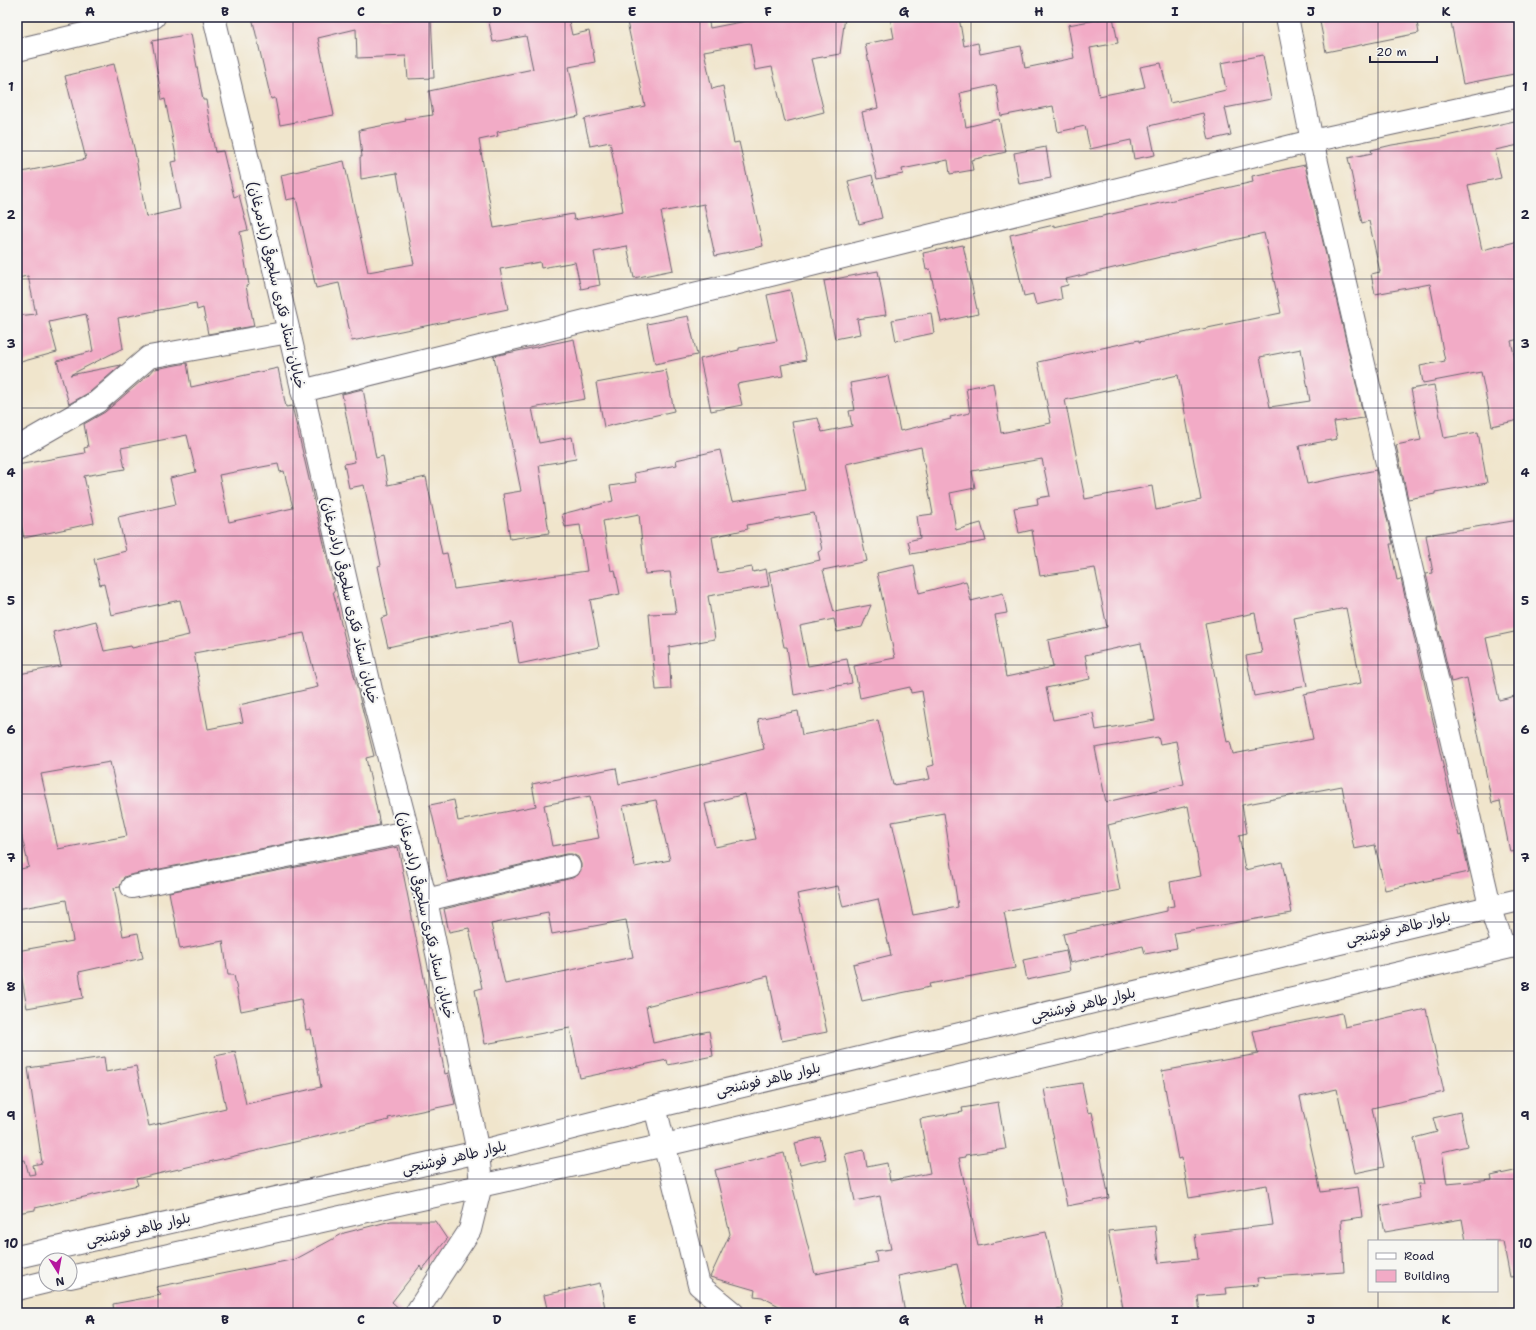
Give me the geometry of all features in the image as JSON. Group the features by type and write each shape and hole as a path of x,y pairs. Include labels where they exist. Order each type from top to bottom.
{"street":[{"path":"17,50 154,17"},
{"name":"خیابان استاد فکری سلجوقی (بادمرغان)","path":"214,17 289,332 371,690 426,900 478,1152 481,1185 470,1230 416,1313"},
{"path":"78,1275 665,1145 1511,946 1490,906 1312,141 1288,17"},
{"path":"302,391 1312,141 1519,96"},
{"path":"17,448 97,402 149,357 289,332"},
{"path":"132,887 407,832"},
{"path":"426,900 568,866"},
{"name":"بلوار طاهر فوشنجی","path":"17,1256 478,1152 656,1107 1519,900"},
{"path":"656,1107 699,1285 732,1313"},
{"path":"17,1289 38,1284"}],"building":[{"path":"252,17 431,17 434,78 408,79 406,56 357,58 356,29 318,38 334,115 280,125 275,98 271,99"},
{"path":"488,17 568,17 572,35 589,31 595,62 569,67 579,116 497,132 498,136 479,140 494,228 573,214 574,220 623,211 610,142 590,146 584,119 645,106 626,17 708,17 710,28 746,21 745,17 845,17 840,54 811,59 824,112 785,122 772,67 755,70 750,43 704,51 712,89 723,86 734,143 739,142 763,246 715,256 704,204 661,212 673,270 634,278 627,246 594,252 600,285 581,289 575,262 541,268 540,262 500,269 508,309 352,341 339,283 316,288 296,198 286,200 281,175 344,161 368,272 414,264 397,173 361,179 360,157 362,157 359,130 406,121 405,119 433,115 429,91 533,69 526,36 493,42"},
{"path":"890,17 959,17 964,46 978,43 980,54 1021,46 1025,68 1074,58 1068,25 1113,17 1118,43 1090,48 1099,96 1145,87 1140,67 1161,63 1170,103 1226,90 1221,63 1263,55 1271,99 1225,108 1231,135 1209,140 1203,113 1149,126 1155,155 1134,159 1131,140 1090,149 1085,126 1058,132 1053,106 1001,116 996,85 960,93 966,127 999,119 1006,152 971,160 973,170 950,174 948,160 902,169 903,174 877,179 862,112 878,108 865,44 894,38"},
{"path":"1319,17 1416,17 1419,33 1326,52"},
{"path":"1450,17 1519,17 1519,73 1463,84"},
{"path":"191,34 203,100 206,100 215,152 223,151 234,197 239,195 248,230 240,232 249,285 246,286 254,326 208,334 203,308 197,310 196,303 118,318 123,348 70,375 121,365 90,392 69,404 57,361 93,351 86,314 49,322 57,352 17,363 17,316 36,314 28,276 17,278 17,173 86,159 65,76 114,64 135,152 146,217 180,209 171,162 177,161 165,99 162,100 152,41"},
{"path":"1519,120 1519,145 1495,150 1501,178 1468,185 1482,250 1515,242 1519,259 1519,339 1511,341 1519,376 1519,420 1492,426 1481,372 1423,383 1420,366 1445,361 1430,284 1375,294 1371,274 1380,272 1369,221 1362,223 1348,158 1372,153 1371,150 1392,145 1442,137"},
{"path":"1046,147 1051,178 1019,184 1014,153"},
{"path":"1305,165 1364,418 1334,422 1337,439 1299,446 1307,484 1376,470 1393,544 1390,544 1397,580 1401,579 1459,836 1461,835 1469,872 1385,890 1375,845 1354,849 1342,786 1242,805 1247,833 1239,835 1245,870 1282,862 1292,913 1174,933 1177,948 1145,954 1143,946 1070,963 1063,934 1167,911 1167,907 1174,906 1170,882 1201,876 1188,806 1108,825 1120,890 1004,912 1015,968 929,984 930,987 862,1001 853,964 891,955 878,899 843,907 838,886 797,894 827,1032 782,1041 768,976 646,1006 653,1043 709,1031 713,1056 668,1065 667,1060 580,1078 570,1028 485,1044 475,990 482,988 469,928 449,932 444,909 572,878 578,875 581,870 581,864 578,857 572,854 566,854 448,882 430,805 454,800 458,821 536,806 532,784 616,768 619,784 764,749 758,719 798,711 802,735 878,720 893,785 930,779 927,767 934,765 922,691 911,693 910,687 860,698 854,666 895,658 877,573 914,565 919,593 966,581 971,601 1003,593 1007,613 995,615 1006,677 1053,667 1048,640 1107,627 1095,568 1040,576 1032,530 1019,533 1014,508 1038,504 1037,498 1050,496 1042,459 972,471 975,488 950,493 956,530 981,523 986,541 911,554 908,541 920,538 917,516 933,514 921,447 846,464 867,561 823,570 834,612 871,605 862,627 837,632 834,619 800,626 808,666 847,659 852,683 794,695 787,647 784,647 769,572 820,560 818,552 822,550 814,513 747,525 748,529 712,537 718,573 752,567 753,572 766,569 769,586 708,596 715,639 669,647 671,689 656,690 649,614 676,613 670,572 645,574 639,514 603,521 611,571 615,570 620,594 590,600 599,647 519,664 512,623 457,632 388,647 381,618 388,616 378,566 381,565 364,485 349,488 344,464 355,462 342,394 363,389 376,458 383,456 388,485 426,477 442,554 447,553 454,589 587,571 580,525 565,527 562,514 613,501 610,486 636,482 634,473 677,465 676,460 720,450 732,502 805,490 792,422 818,418 822,432 852,426 849,411 855,410 850,383 888,376 900,431 970,413 966,388 993,383 1001,433 1051,423 1038,362 1139,340 1139,342 1281,313 1264,233 1066,279 1068,285 1060,287 1062,299 1036,305 1033,294 1024,296 1010,235 1054,225 1054,227 1253,182 1252,176","holes":["1301,349 1310,401 1270,407 1260,357","1178,375 1201,500 1156,510 1152,486 1085,499 1065,400","1346,608 1361,683 1304,694 1313,739 1233,754 1230,741 1227,742 1205,623 1255,613 1262,653 1246,656 1254,696 1307,686 1294,618","1141,643 1155,720 1096,730 1093,713 1053,720 1046,688 1090,679 1085,655","1158,737 1160,744 1176,741 1184,784 1106,802 1095,748","745,794 756,839 715,847 705,804","590,796 599,838 552,846 544,805","656,800 670,860 635,867 623,806","944,813 958,907 913,915 892,822","548,913 552,934 626,920 633,957 505,984 491,924"]},
{"path":"872,175 882,218 859,224 848,181"},
{"path":"963,245 978,314 941,322 930,269 926,270 923,253"},
{"path":"878,271 886,315 857,319 860,334 835,339 824,281"},
{"path":"790,290 806,360 781,365 783,376 737,384 742,405 711,411 700,359 739,350 739,348 777,341 767,295"},
{"path":"931,313 934,333 896,341 892,320"},
{"path":"688,316 697,355 655,364 647,324"},
{"path":"574,339 585,399 532,408 539,443 572,437 576,459 539,465 549,533 510,539 503,494 521,491 494,356"},
{"path":"187,363 191,387 278,368 286,407 292,406 335,591 333,591 374,756 366,758 380,825 124,877 120,887 114,888 123,936 138,933 143,958 79,972 83,998 27,1008 17,951 73,941 66,900 17,909 17,870 29,867 17,817 17,689 22,688 19,674 61,666 53,632 96,621 104,651 131,646 132,648 189,635 180,600 111,615 104,584 100,585 94,559 126,551 118,517 176,504 170,478 196,472 187,435 121,448 125,469 84,476 94,523 24,538 17,505 17,465 85,453 84,448 88,447 84,424 105,412 155,369","holes":["278,464 280,472 284,471 293,508 229,522 219,475","304,633 318,687 239,705 243,722 208,729 194,653","110,762 127,836 58,849 41,774"]},
{"path":"666,370 674,411 604,427 596,383"},
{"path":"1434,385 1444,438 1478,432 1487,483 1435,492 1435,494 1408,499 1396,445 1421,440 1411,389"},
{"path":"1519,520 1519,631 1486,638 1499,700 1515,696 1519,718 1519,851 1510,852 1500,801 1492,803 1467,678 1451,682 1426,574 1433,573 1426,535"},
{"path":"398,847 430,1008 432,1008 445,1074 448,1073 455,1104 388,1118 389,1120 136,1179 138,1185 17,1213 17,1161 25,1160 29,1175 35,1174 33,1165 42,1163 28,1068 104,1057 106,1072 136,1066 149,1126 226,1108 215,1056 235,1052 246,1104 321,1087 311,1029 306,1030 301,999 241,1011 234,975 228,975 223,941 180,949 169,892"},
{"path":"1066,951 1070,971 1027,980 1023,960"},
{"path":"1426,1009 1444,1092 1372,1108 1384,1167 1355,1173 1337,1089 1300,1097 1321,1192 1358,1187 1362,1217 1341,1220 1344,1272 1257,1278 1258,1285 1226,1288 1227,1294 1198,1296 1200,1313 1124,1313 1108,1231 1155,1226 1159,1263 1198,1259 1195,1234 1273,1225 1267,1185 1189,1198 1182,1158 1178,1159 1162,1071 1258,1054 1253,1031 1342,1013 1345,1027"},
{"path":"1082,1083 1088,1113 1092,1112 1109,1198 1067,1206 1044,1089"},
{"path":"998,1102 1006,1149 965,1155 966,1157 959,1158 978,1246 1046,1232 1063,1308 1057,1309 1058,1313 968,1313 957,1264 898,1276 905,1313 792,1313 762,1297 754,1296 755,1290 710,1277 730,1234 715,1170 784,1153 815,1274 877,1262 875,1251 891,1249 880,1196 855,1201 845,1154 864,1150 867,1167 887,1163 890,1181 930,1173 920,1119 963,1112 962,1108"},
{"path":"1460,1112 1467,1146 1442,1152 1447,1184 1492,1180 1491,1176 1519,1170 1519,1276 1510,1277 1503,1241 1466,1240 1462,1219 1385,1232 1380,1206 1420,1198 1418,1184 1424,1184 1414,1138 1437,1132 1433,1118"},
{"path":"820,1137 826,1159 800,1165 795,1143"},
{"path":"391,1221 435,1221 447,1239 422,1270 420,1266 392,1302 404,1313 114,1313 113,1304 161,1295 156,1287 296,1259 344,1233"},
{"path":"600,1283 606,1313 548,1313 544,1295"}]}
